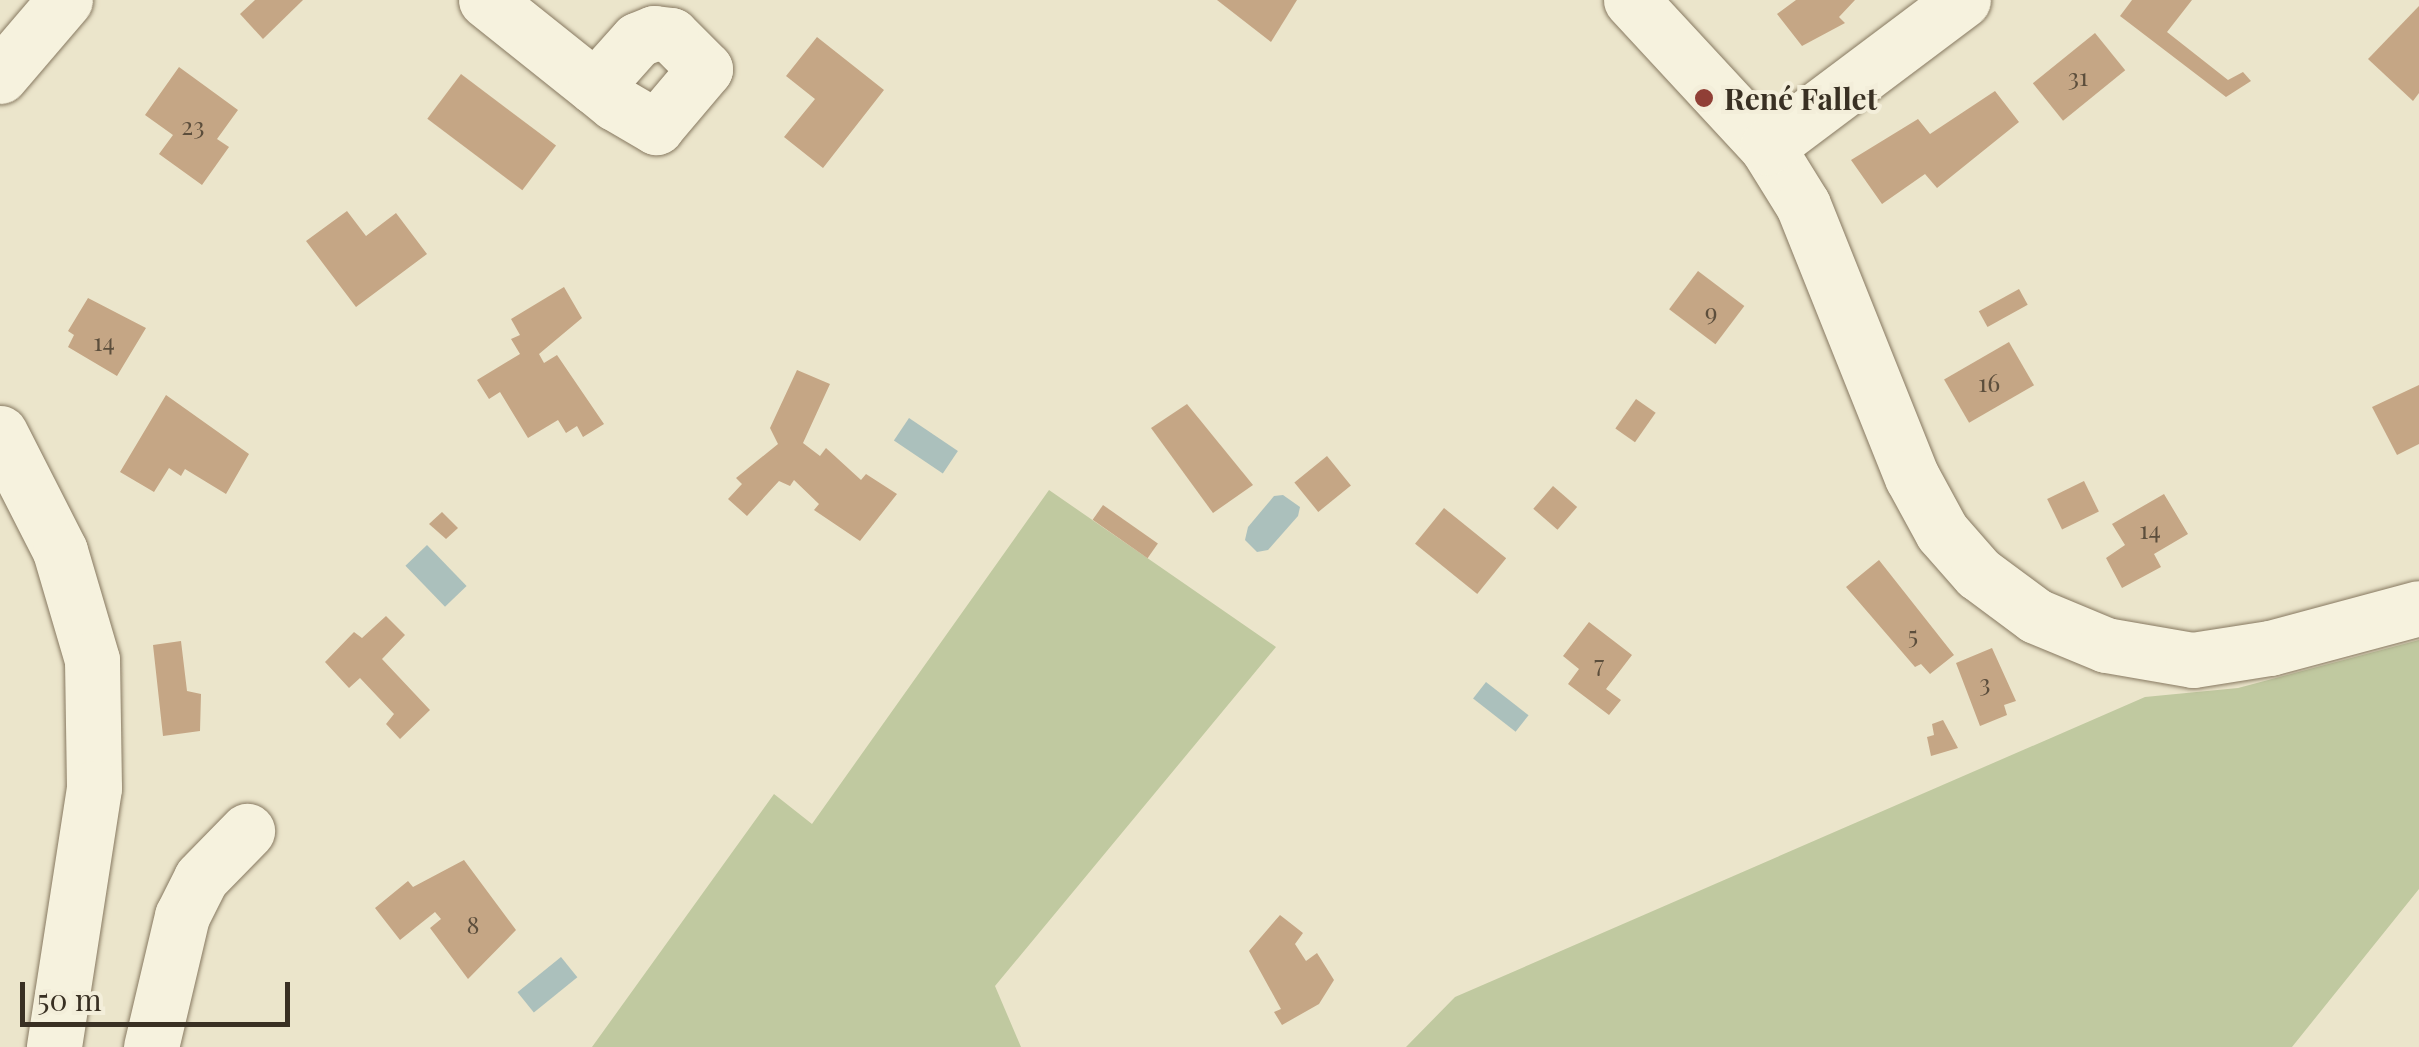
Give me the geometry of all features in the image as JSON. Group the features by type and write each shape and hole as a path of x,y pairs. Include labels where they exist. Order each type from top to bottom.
{"street":[{"path":"0,76 64,0"},
{"path":"486,0 595,87"},
{"path":"1631,0 1767,147 1802,205 1912,476 1942,532 1978,573 2036,616 2106,646 2193,660 2270,648 2419,608"},
{"path":"1767,147 1964,0"},
{"path":"0,433 60,552 92,660 94,788 54,1047"},
{"path":"151,1047 182,916 201,878 248,831"}],"green space":[{"path":"1049,490 1276,647 995,986 1021,1047 592,1047 774,794 812,824"},
{"path":"2419,640 2419,889 2292,1047 1406,1047 1455,997 2145,697 2238,688"}],"shaded area":[{"path":"909,418 958,451 943,473 894,440"},
{"path":"1283,495 1300,507 1298,516 1268,550 1257,552 1245,540 1248,527 1274,496"},
{"path":"427,545 467,586 445,607 405,566"},
{"path":"1486,682 1529,715 1516,732 1473,699"},
{"path":"561,957 577,977 534,1012 517,992"}],"building":[{"path":"255,0 303,0 263,39 240,14"},
{"path":"1217,0 1297,0 1271,42"},
{"path":"1796,0 1855,0 1839,17 1845,23 1802,46 1777,14"},
{"path":"2132,0 2192,0 2167,32 2228,80 2243,72 2251,81 2226,97 2120,16"},
{"path":"2419,6 2419,93 2413,101 2368,59"},
{"path":"2095,33 2125,70 2063,121 2033,83"},
{"path":"817,37 884,90 823,168 784,137 815,99 786,76"},
{"path":"179,67 238,110 217,139 229,147 202,185 159,154 173,135 145,115"},
{"path":"461,74 556,146 522,190 427,119"},
{"path":"1995,91 2019,122 1937,188 1925,174 1882,204 1851,160 1918,119 1930,134"},
{"path":"347,211 366,236 396,213 427,254 356,307 306,241"},
{"path":"1698,271 1744,306 1715,344 1669,309"},
{"path":"564,287 582,318 539,354 544,363 557,355 604,424 583,437 577,426 566,433 558,420 528,438 500,392 489,399 477,380 520,354 511,339 520,335 511,319"},
{"path":"2019,289 2028,305 1987,327 1979,311"},
{"path":"88,298 146,328 117,376 68,347 74,335 68,331"},
{"path":"2009,342 2034,385 1969,423 1944,380"},
{"path":"797,370 830,384 803,443 820,456 826,448 861,480 866,474 897,494 860,541 814,510 819,504 794,480 790,486 779,481 747,516 728,499 742,484 736,478 778,444 770,428"},
{"path":"2419,385 2419,444 2397,455 2372,407"},
{"path":"166,395 249,454 226,494 185,469 181,476 169,468 154,492 120,472"},
{"path":"1636,399 1656,413 1635,442 1615,428"},
{"path":"1187,404 1253,485 1213,513 1151,428"},
{"path":"1327,456 1351,486 1318,512 1294,482"},
{"path":"2084,481 2099,512 2062,530 2047,499"},
{"path":"1553,486 1577,507 1557,530 1533,509"},
{"path":"2164,494 2188,534 2154,554 2161,567 2122,588 2106,558 2125,545 2112,524"},
{"path":"1103,505 1158,543 1148,558 1093,520"},
{"path":"1444,508 1506,558 1477,594 1415,544"},
{"path":"442,512 458,528 446,539 429,524"},
{"path":"1879,560 1954,655 1930,674 1921,664 1915,667 1846,587"},
{"path":"386,616 405,635 382,659 430,710 400,739 386,724 394,714 360,678 349,688 325,662 354,632 362,638"},
{"path":"1589,622 1632,655 1606,689 1621,700 1609,715 1568,684 1579,669 1563,656"},
{"path":"181,641 187,691 201,694 200,731 163,736 153,645"},
{"path":"1992,648 2016,701 2004,705 2007,715 1980,726 1956,663"},
{"path":"1943,720 1958,748 1931,756 1927,737 1934,735 1932,724"},
{"path":"464,860 516,930 468,979 430,928 441,919 435,912 400,940 375,908 408,881 413,887"},
{"path":"1280,915 1303,933 1295,944 1306,961 1317,953 1334,980 1319,1004 1282,1025 1274,1012 1281,1009 1249,951"}],"place":[{"name":"René Fallet","path":"1704,98"}]}
